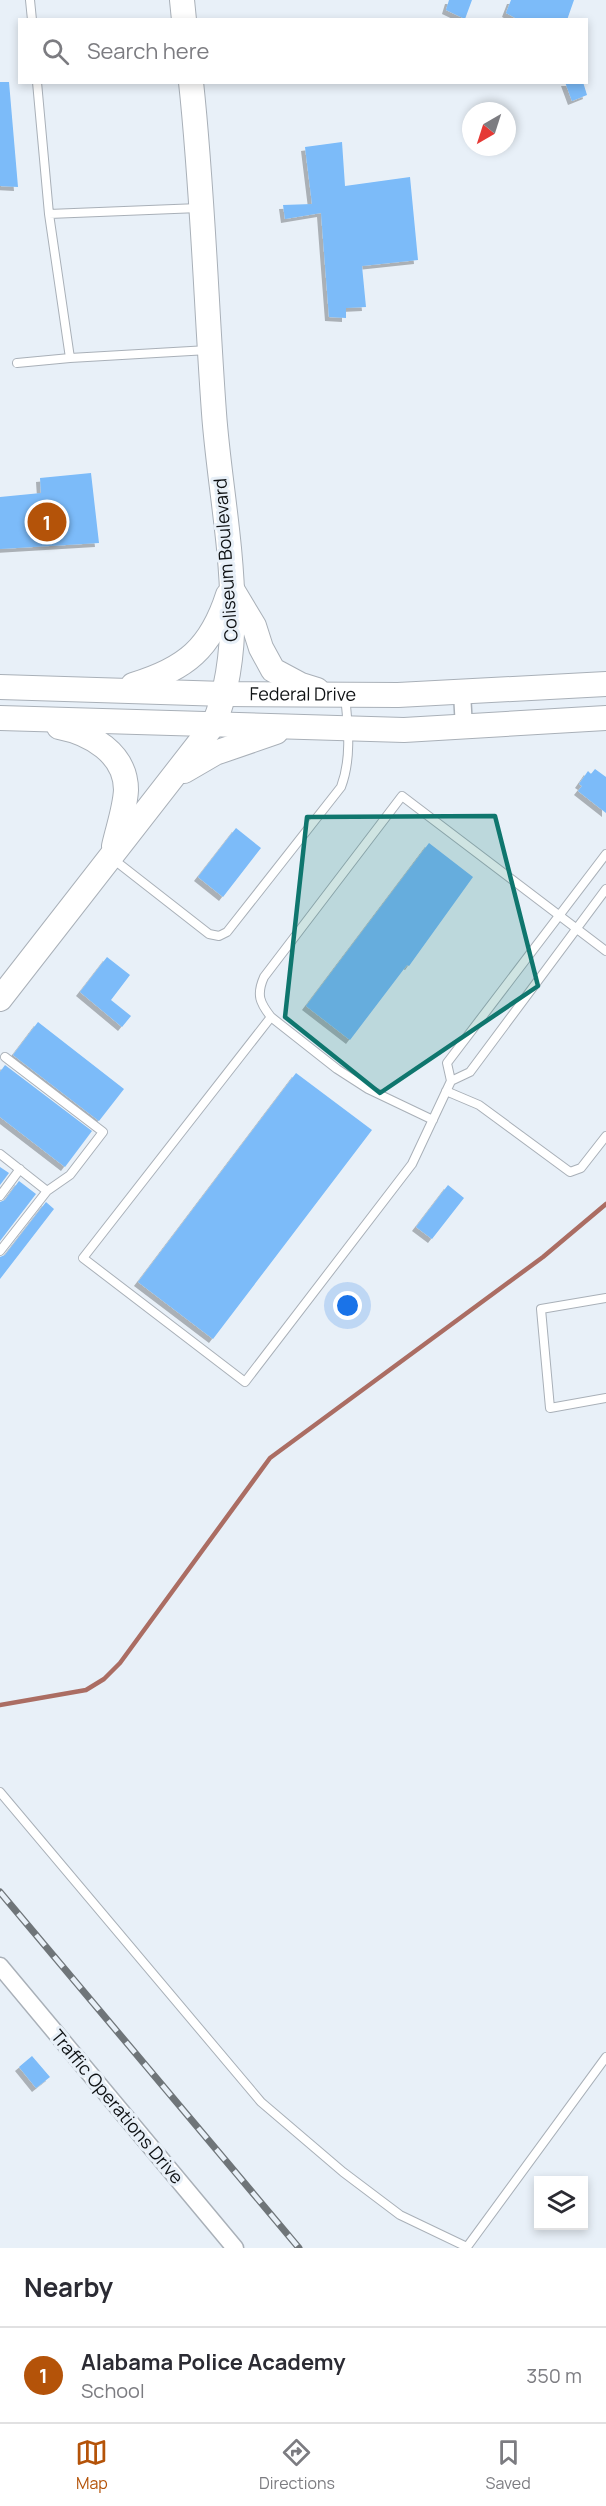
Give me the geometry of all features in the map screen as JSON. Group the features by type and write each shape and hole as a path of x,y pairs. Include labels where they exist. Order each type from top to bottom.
{"main road":[{"path":"182,0 184,18"},
{"name":"Coliseum Boulevard","path":"0,999 214,724 225,694 234,631 214,414 203,207 191,84"},
{"path":"118,690 169,674 196,655 220,621 231,587"},
{"path":"231,587 254,626 261,648 273,670 301,685 339,695"},
{"name":"Federal Drive","path":"0,687 339,695 462,693 606,684"},
{"path":"5,718 82,732 105,747 121,768 126,788 111,858"},
{"name":"Federal Drive","path":"5,718 348,730 464,728 594,719"},
{"path":"172,778 216,753 289,728"}],"street":[{"path":"462,693 464,728"},
{"name":"Traffic Operations Drive","path":"0,1966 235,2248"}],"lane":[{"path":"30,0 32,18"},
{"path":"37,84 49,214 70,358"},
{"path":"49,214 203,207"},
{"path":"17,363 211,350"},
{"path":"111,858 209,934 219,936 227,933 341,787 347,772 348,730 339,695"},
{"path":"594,719 606,726"},
{"path":"433,1120 372,1092 337,1069 271,1017 260,1004 259,989 264,978 402,796 606,951"},
{"path":"451,1081 447,1063 606,854"},
{"path":"271,1017 83,1258 245,1382 412,1164 451,1081 470,1072 606,889"},
{"path":"0,1251 47,1191 70,1175 103,1132 2,1058"},
{"path":"446,1091 479,1105 570,1172 581,1168 606,1136"},
{"path":"0,1154 47,1191"},
{"path":"0,1196 20,1169"},
{"path":"606,1298 541,1309 550,1408 606,1398"},
{"path":"0,1792 261,2102 343,2172 400,2215 468,2248 606,2057"}],"highlighted area":[{"path":"495,816 538,986 380,1093 285,1017 307,817"}],"building":[{"path":"449,0 472,0 465,18 446,10"},
{"path":"511,0 574,0 568,18 515,18 506,13"},
{"path":"0,82 9,82 18,187 0,186"},
{"path":"566,84 584,84 587,95 572,101"},
{"path":"342,142 345,186 410,177 418,260 362,266 366,307 346,308 346,318 329,317 321,213 285,219 283,205 312,204 305,147"},
{"path":"91,473 99,543 0,549 0,497 41,493 40,478"},
{"path":"595,769 606,777 606,813 578,791 582,786 579,784 588,771 591,774"},
{"path":"236,828 261,848 223,897 198,877"},
{"path":"429,843 473,877 409,966 407,965 350,1040 306,1006"},
{"path":"107,957 130,975 111,1000 131,1016 122,1027 80,992"},
{"path":"38,1022 124,1089 99,1121 13,1055"},
{"path":"5,1065 92,1131 65,1167 0,1117 0,1072"},
{"path":"296,1073 372,1130 213,1339 138,1282"},
{"path":"0,1167 9,1173 0,1185"},
{"path":"19,1181 36,1194 0,1241 0,1202 5,1200"},
{"path":"448,1185 464,1198 432,1239 416,1227"},
{"path":"46,1202 54,1209 0,1279 0,1257 5,1255"},
{"path":"32,2056 50,2077 36,2088 19,2067"}],"waterway":[{"path":"0,1705 86,1690 104,1679 120,1663 270,1458 543,1257 606,1204"}],"railway":[{"path":"0,1892 299,2248"}],"place":[{"name":"Alabama Police Academy","path":"47,522"}]}
